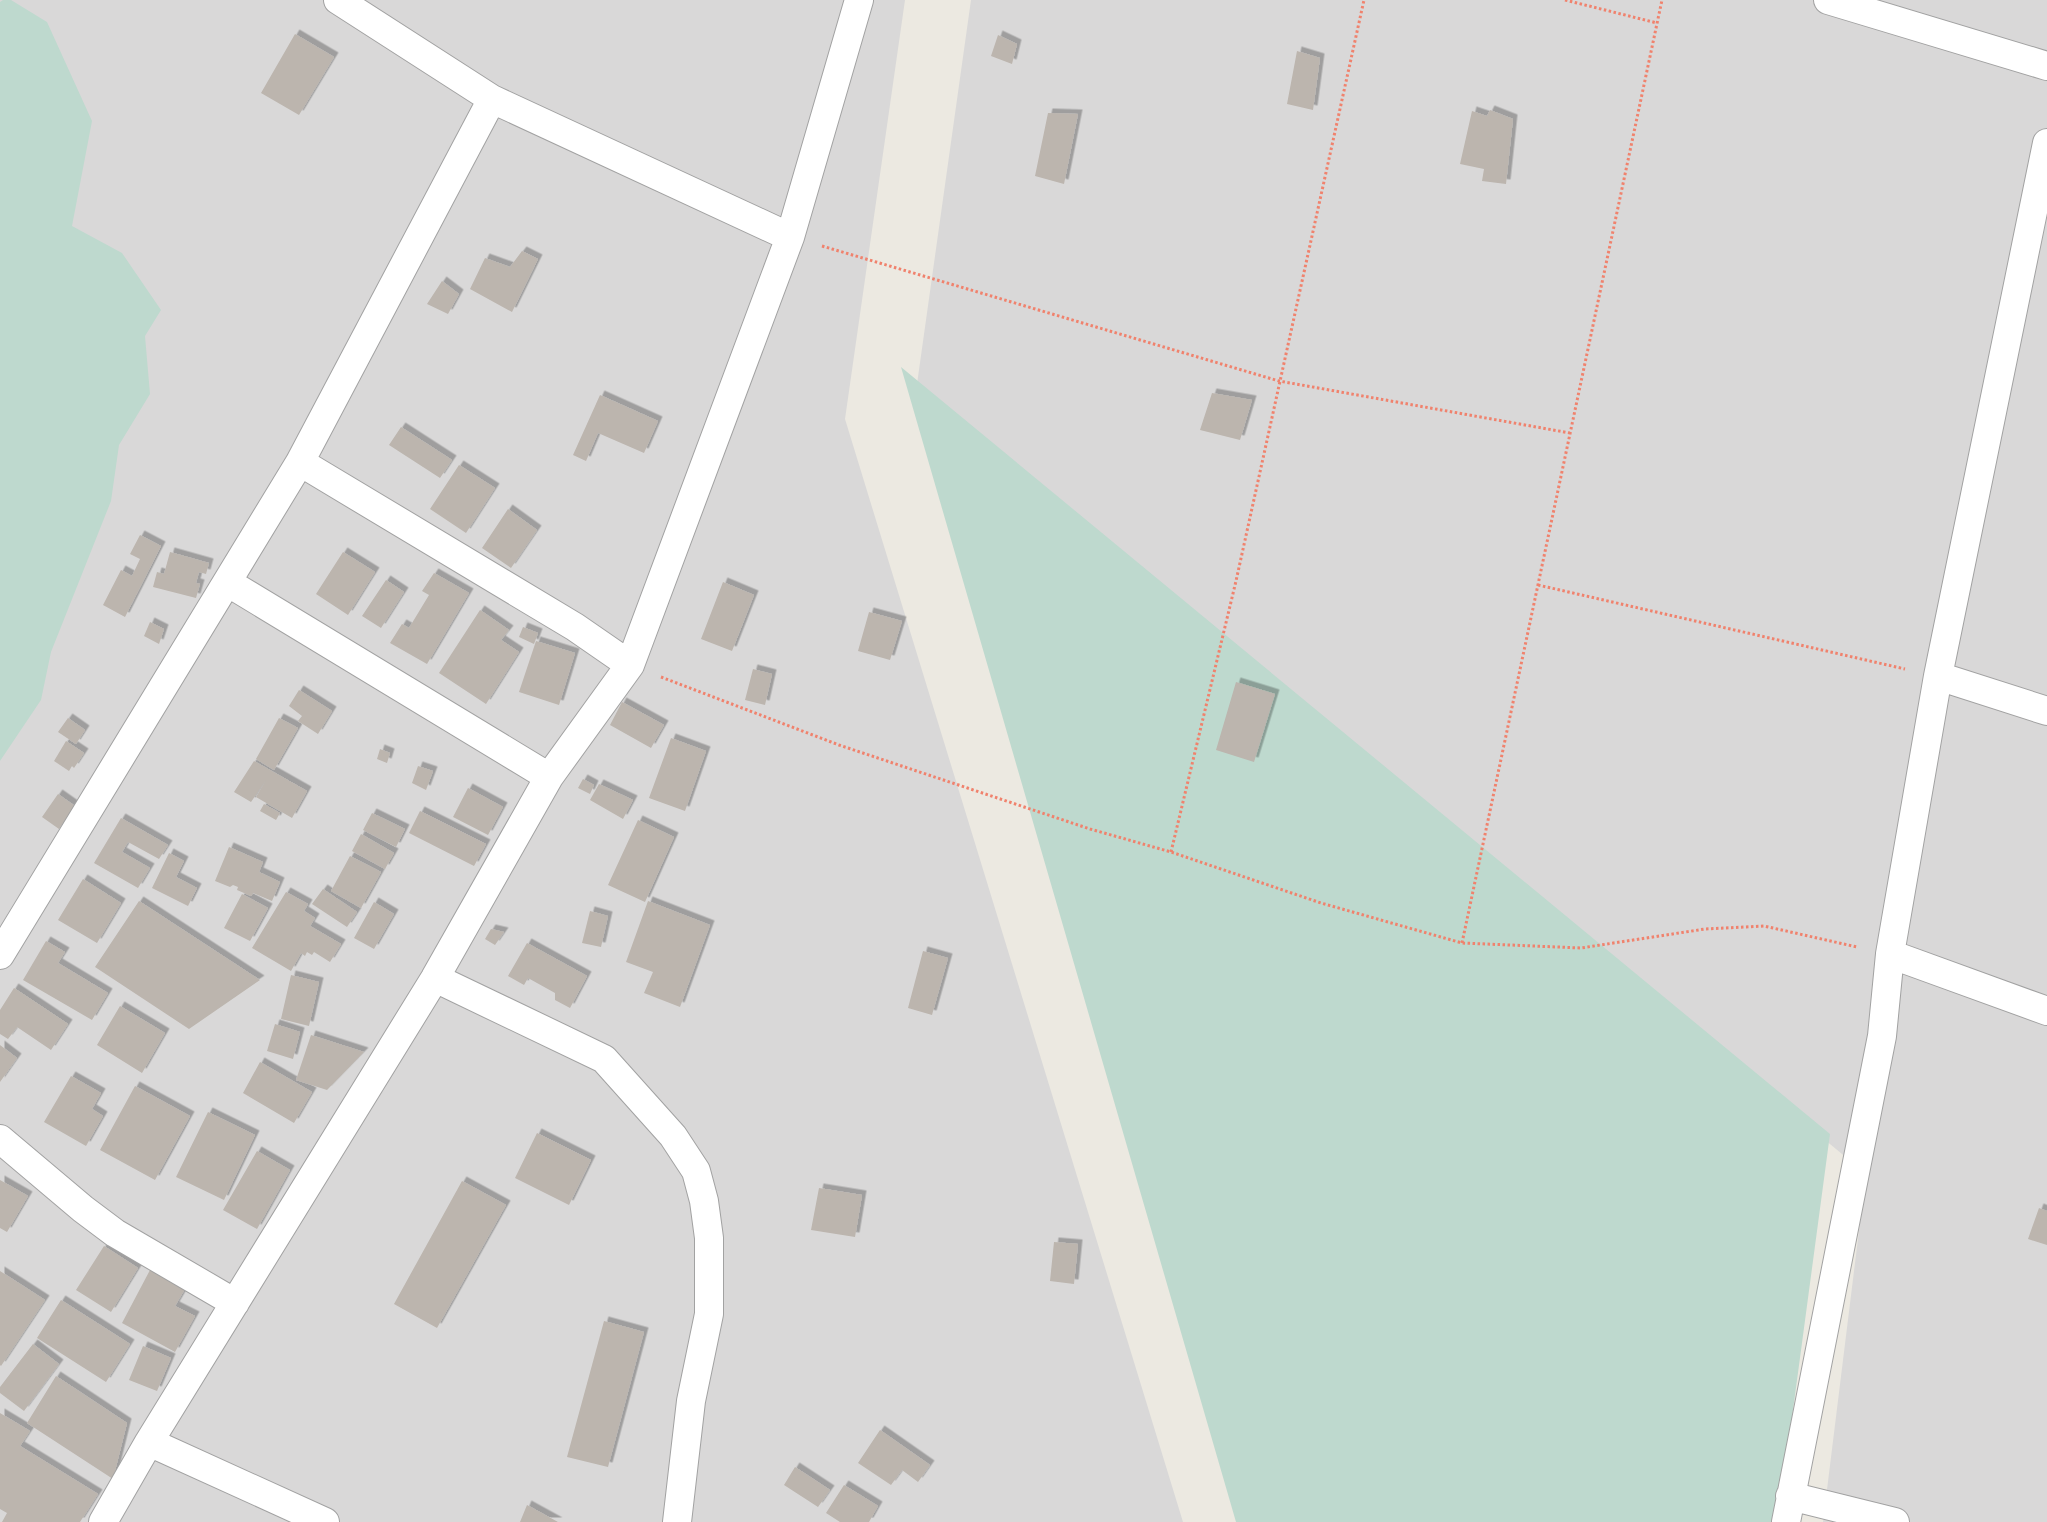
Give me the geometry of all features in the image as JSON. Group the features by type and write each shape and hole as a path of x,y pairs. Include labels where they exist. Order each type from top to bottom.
{"street":[{"path":"338,0 492,99 790,237"},
{"path":"103,1522 149,1442 435,978 549,777 630,665 790,237 859,0"},
{"path":"1828,0 2047,66"},
{"path":"0,955 300,462 492,99"},
{"path":"1786,1522 1882,1036 1890,954 1938,676 2047,143"},
{"path":"300,462 575,627 630,665"},
{"path":"227,582 549,777"},
{"path":"1938,676 2047,711"},
{"path":"1890,954 2047,1011"},
{"path":"435,978 604,1059 673,1136 696,1170 704,1201 709,1238 709,1314 692,1401 677,1522"},
{"path":"0,1139 83,1209 115,1233 235,1303"},
{"path":"149,1442 325,1522"},
{"path":"1790,1496 1895,1522"}],"path":[{"path":"1172,852 1236,582 1364,0"},
{"path":"1565,0 1657,23"},
{"path":"1462,942 1662,0"},
{"path":"790,237 1280,381 1570,433"},
{"path":"1538,585 1938,676"},
{"path":"630,665 840,745 1090,829 1172,852 1321,903 1462,942 1581,948 1705,929 1764,926 1890,954"}],"shaded area":[{"path":"0,0 905,0 845,419 1183,1522 0,1522"},
{"path":"971,0 2047,0 2047,1522 1823,1522 1866,1174 917,384"}],"green space":[{"path":"11,0 47,22 92,121 72,226 122,253 161,310 145,336 150,394 119,445 111,501 51,652 41,700 0,761 0,2"},
{"path":"901,367 1830,1134 1778,1522 1236,1522"}],"building":[{"path":"295,34 334,57 299,115 261,93"},
{"path":"998,35 1017,44 1012,64 991,56"},
{"path":"1297,51 1320,58 1313,110 1287,104"},
{"path":"1490,110 1513,119 1506,184 1482,181 1484,169 1460,164 1472,111 1487,116"},
{"path":"1048,113 1078,114 1064,184 1035,176"},
{"path":"522,251 538,259 512,312 470,289 485,258 510,267"},
{"path":"442,281 459,294 448,314 427,304"},
{"path":"1212,393 1252,400 1240,440 1200,430"},
{"path":"600,395 658,421 644,453 598,433 586,461 573,455"},
{"path":"401,427 452,460 440,478 389,445"},
{"path":"459,465 495,488 466,533 430,509"},
{"path":"508,509 537,530 511,568 482,548"},
{"path":"140,535 161,546 125,617 103,605 121,570 132,576 140,559 130,554"},
{"path":"170,552 209,563 206,574 199,572 196,583 200,584 196,598 153,587 157,572 164,574"},
{"path":"343,552 375,572 348,615 316,594"},
{"path":"434,573 469,593 427,664 390,643 402,624 409,628 429,595 422,591"},
{"path":"386,580 404,592 381,628 362,616"},
{"path":"723,582 754,595 732,651 701,639"},
{"path":"480,610 509,630 501,640 519,652 486,704 439,673"},
{"path":"869,612 902,621 890,660 858,651"},
{"path":"150,622 164,629 159,644 144,636"},
{"path":"523,627 538,633 534,644 519,637"},
{"path":"536,641 575,653 559,705 519,692"},
{"path":"753,669 772,674 765,705 745,700"},
{"path":"1236,682 1275,694 1254,762 1216,750"},
{"path":"299,690 332,711 318,734 298,721 302,716 289,706"},
{"path":"622,702 664,725 651,748 610,725"},
{"path":"68,718 85,730 76,744 58,732"},
{"path":"279,718 298,728 274,770 256,759"},
{"path":"671,738 706,751 685,811 649,798"},
{"path":"66,741 84,753 74,768 72,766 69,771 54,761"},
{"path":"380,749 390,753 387,763 377,759"},
{"path":"254,761 307,791 292,818 256,797 266,780 251,802 234,792"},
{"path":"418,766 433,771 426,790 412,783"},
{"path":"583,779 594,785 590,794 578,788"},
{"path":"599,784 633,800 623,819 590,800"},
{"path":"468,788 503,807 488,835 453,817"},
{"path":"58,794 75,806 59,829 42,817"},
{"path":"264,804 280,813 276,820 260,811"},
{"path":"420,811 486,844 474,866 409,833"},
{"path":"372,813 405,829 396,847 363,830"},
{"path":"121,818 168,845 159,859 128,842 122,852 150,868 138,888 94,863"},
{"path":"638,820 674,837 645,902 608,885"},
{"path":"361,834 394,853 385,869 352,851"},
{"path":"229,847 263,862 259,872 280,882 272,901 253,893 251,896 237,890 238,887 233,885 230,887 215,881"},
{"path":"169,853 184,861 176,877 197,888 188,906 152,888"},
{"path":"350,856 381,872 361,908 331,891"},
{"path":"83,879 121,903 97,943 58,920"},
{"path":"323,889 357,912 347,927 312,904"},
{"path":"286,892 308,904 304,911 315,918 310,926 341,944 330,962 314,952 312,955 307,952 305,956 301,953 291,971 252,948"},
{"path":"242,894 268,908 250,941 224,928"},
{"path":"139,901 260,980 189,1029 95,967"},
{"path":"648,901 710,925 680,1007 644,993 653,972 626,962"},
{"path":"374,902 394,914 374,949 354,938"},
{"path":"590,911 608,916 601,947 582,943"},
{"path":"491,929 504,932 495,945 485,939"},
{"path":"46,941 65,952 58,963 108,993 92,1020 23,980"},
{"path":"527,943 587,976 570,1008 555,1000 555,993 528,978 524,985 508,976"},
{"path":"923,951 948,958 932,1015 908,1008"},
{"path":"291,975 319,982 309,1026 281,1019"},
{"path":"14,988 68,1024 51,1050 17,1027 8,1039 0,1034 0,1010"},
{"path":"120,1006 165,1033 142,1073 97,1045"},
{"path":"275,1024 300,1032 293,1059 267,1051"},
{"path":"311,1035 364,1052 327,1090 296,1080"},
{"path":"0,1045 17,1058 0,1082"},
{"path":"260,1062 312,1092 294,1123 243,1093"},
{"path":"71,1076 101,1093 92,1109 103,1116 86,1146 44,1122"},
{"path":"135,1086 190,1116 155,1180 100,1150"},
{"path":"208,1112 255,1135 224,1200 176,1177"},
{"path":"537,1133 591,1160 569,1205 515,1178"},
{"path":"257,1151 290,1170 257,1229 223,1210"},
{"path":"0,1180 28,1196 7,1232 0,1228"},
{"path":"462,1181 506,1205 437,1328 394,1304"},
{"path":"819,1188 862,1195 855,1237 811,1230"},
{"path":"2039,1208 2047,1211 2047,1245 2028,1239"},
{"path":"1054,1242 1078,1244 1074,1284 1050,1281"},
{"path":"104,1246 138,1268 111,1312 76,1290"},
{"path":"150,1270 185,1289 175,1306 195,1316 175,1352 122,1323"},
{"path":"0,1271 45,1300 1,1366 0,1365"},
{"path":"61,1300 130,1344 106,1382 37,1338"},
{"path":"604,1321 644,1332 608,1467 567,1457"},
{"path":"33,1344 59,1364 24,1411 0,1393 0,1387"},
{"path":"143,1346 171,1358 157,1391 129,1380"},
{"path":"56,1376 127,1423 113,1479 27,1423"},
{"path":"0,1413 30,1431 20,1446 98,1494 80,1522 2,1522 7,1513 0,1509"},
{"path":"880,1430 930,1465 918,1482 902,1470 891,1485 858,1463"},
{"path":"795,1467 830,1490 818,1507 784,1485"},
{"path":"844,1485 878,1506 869,1522 840,1522 826,1513"},
{"path":"527,1505 558,1522 520,1522"}]}
